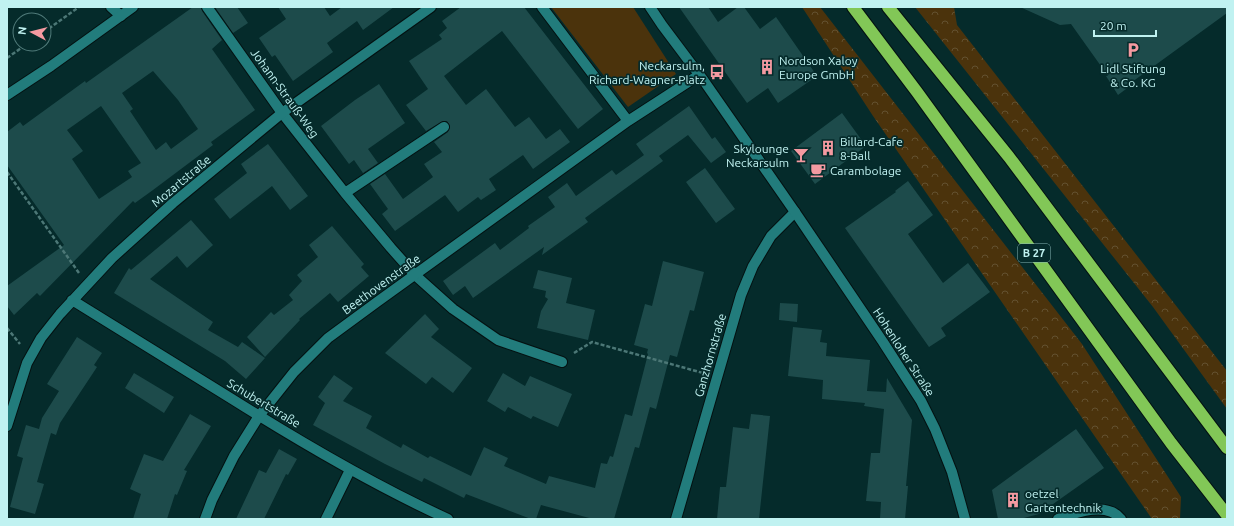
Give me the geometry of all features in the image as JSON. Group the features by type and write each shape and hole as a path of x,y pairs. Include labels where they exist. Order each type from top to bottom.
{"highway":[{"name":"B 27","path":"853,7 949,136 1171,443 1227,515"},
{"path":"888,7 1009,157 1227,448"}],"street":[{"path":"111,7 121,16"},
{"path":"7,95 133,7"},
{"name":"Johann-Strauß-Weg","path":"207,7 282,114 391,248 416,274 453,310 498,340 562,362"},
{"name":"Mozartstraße","path":"7,426 27,363 41,338 72,300 112,258 173,203 282,114 431,7"},
{"path":"542,7 628,121"},
{"name":"Hohenloher Straße","path":"650,7 699,74 795,212 921,401 936,429 949,465 965,519"},
{"name":"Beethovenstraße","path":"204,519 234,456 258,416 294,372 328,338 628,121 699,74"},
{"path":"346,193 444,127"},
{"name":"Ganzhornstraße","path":"676,519 741,295 753,266 770,236 795,212"},
{"name":"Schubertstraße","path":"72,300 258,416 350,470 409,502 448,519"},
{"path":"326,519 350,470"},
{"path":"1058,519 1068,515 1098,509 1109,511 1121,519"}],"path":[{"path":"52,26 79,7"},
{"path":"7,58 15,52"},
{"path":"7,172 87,285"},
{"path":"562,362 592,342 717,377"}],"green space":[{"path":"551,7 633,7 676,74 628,107"},
{"path":"802,7 820,7 1082,344 1181,497 1180,519 1152,519 873,116"},
{"path":"915,7 954,7 957,25 1227,371 1227,409 1153,307"}],"building":[{"path":"193,7 201,7 202,11 222,40 212,49 255,110 211,142 213,145 153,190 135,203 133,201 40,296 37,293 14,315 7,306 7,286 64,245 7,165 7,132 20,122 23,126 85,81 86,83","holes":["153,71 178,100 198,129 171,149 166,142 156,150 130,111 133,109 122,93","101,106 141,163 128,171 132,177 99,199 72,159 83,151 67,130"]},
{"path":"215,7 237,7 248,23 233,33"},
{"path":"278,7 324,7 330,16 342,7 394,7 363,30 357,21 327,43 333,52 293,81 275,55 272,57 259,38 286,19"},
{"path":"461,7 524,7 603,109 578,129 502,31 444,76 466,105 486,89 515,127 529,117 546,139 560,129 570,142 533,169 523,155 489,179 496,190 481,200 478,197 458,212 445,195 395,231 382,214 388,209 370,184 385,174 403,199 433,177 424,164 442,152 434,142 448,132 450,126 447,121 443,121 426,131 406,105 428,89 409,61 442,39 439,35 447,28 442,21"},
{"name":"Nordson Xaloy Europe GmbH","path":"679,7 708,7 718,22 738,7 744,7 760,29 776,17 817,76 778,103 768,88 747,103"},
{"name":"Lidl Stiftung & Co. KG","path":"1020,7 1227,7 1227,13 1132,82 1134,83 1118,95 1106,76 1108,76 1071,24 1060,25"},
{"path":"379,84 405,123 368,149 378,163 363,173 354,160 349,164 321,126"},
{"path":"689,106 712,139 715,137 726,152 711,163 688,135 659,156 663,161 585,218 588,222 542,255 544,247 473,298 465,286 453,295 443,281 495,243 500,250 529,228 528,226 555,207 548,197 567,183 576,196 612,170 616,175 644,155 636,144"},
{"name":"Billard-Cafe 8-Ball","path":"842,113 866,146 815,184 791,151"},
{"path":"268,144 308,196 290,210 272,186 230,219 214,199 247,173 241,164"},
{"path":"705,168 735,209 716,223 686,182"},
{"path":"908,181 933,215 908,234 943,283 968,263 990,292 941,328 946,336 929,347 845,228 896,192 895,191"},
{"path":"191,220 213,245 187,268 177,256 150,279 213,322 208,330 238,347 242,342 265,358 246,379 225,361 114,293 129,268 131,270"},
{"path":"332,226 364,264 361,267 369,276 338,302 330,293 299,319 300,320 265,357 247,337 271,312 274,315 293,300 289,295 302,281 297,275 318,257 309,245"},
{"path":"663,261 704,272 694,311 690,310 677,357 670,355 656,409 650,407 639,448 635,447 614,519 593,519 541,505 536,519 531,519 466,494 464,498 424,478 422,482 313,425 325,403 318,397 334,375 353,388 343,401 372,416 366,428 401,448 403,444 428,458 430,456 471,476 484,447 508,458 504,466 546,484 549,476 595,488 601,463 607,464 610,456 613,457 625,414 632,416 648,354 648,349 634,345 645,304 652,306"},
{"path":"538,270 572,278 566,303 595,310 588,340 537,328 541,311 548,299 545,297 546,291 533,288"},
{"path":"780,303 798,304 797,322 779,320"},
{"path":"425,314 439,329 431,337 472,368 453,393 432,377 426,384 385,353"},
{"path":"793,327 822,330 820,342 827,343 826,356 870,360 867,391 886,392 887,378 912,420 906,486 908,486 905,519 880,519 881,502 866,501 871,453 880,453 884,409 864,406 865,403 822,399 823,380 788,376"},
{"path":"77,337 102,353 94,365 97,367 60,423 56,435 51,433 37,482 44,484 35,514 10,507 23,458 17,456 26,425 39,429 42,418 59,391 47,384"},
{"path":"134,373 174,397 164,413 125,388"},
{"path":"503,373 525,386 530,376 572,394 558,427 533,416 531,419 508,407 505,412 487,401"},
{"path":"190,414 211,426 184,470 187,471 177,495 175,494 167,519 133,519 141,494 130,489 144,454 163,461"},
{"path":"751,414 770,416 759,519 717,519 720,487 726,487 733,427 749,429"},
{"path":"1076,429 1104,468 1039,514 1020,519 998,519 992,490"},
{"path":"279,449 297,459 288,475 286,474 264,519 236,519 259,470 266,473"}],"place":[{"name":"Lidl Stiftung & Co. KG","path":"1133,50"},
{"name":"Nordson Xaloy Europe GmbH","path":"767,67"},
{"name":"Neckarsulm, Richard-Wagner-Platz","path":"717,72"},
{"name":"Billard-Cafe 8-Ball","path":"828,148"},
{"name":"Skylounge Neckarsulm","path":"801,155"},
{"name":"Carambolage","path":"818,170"},
{"name":"oetzel Gartentechnik","path":"1013,500"}]}
